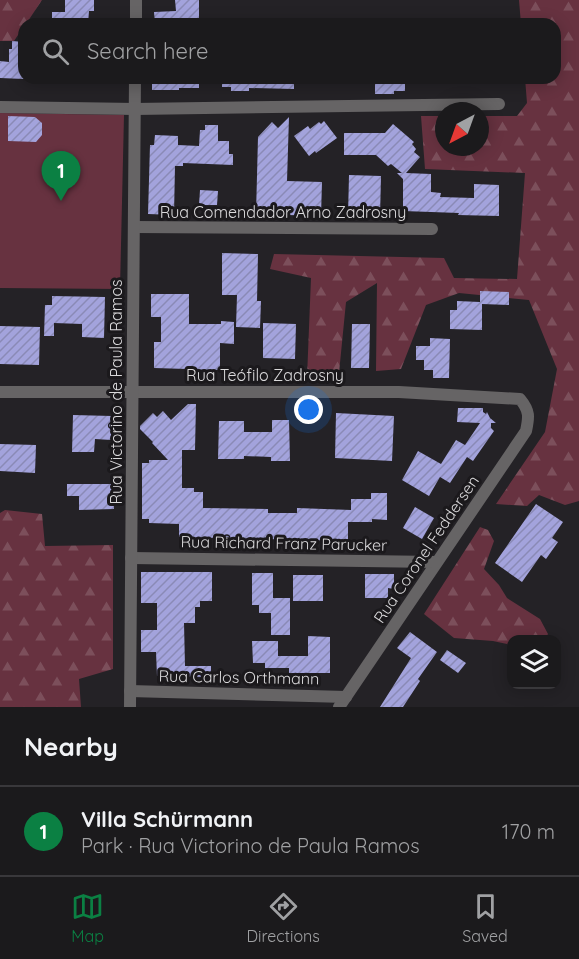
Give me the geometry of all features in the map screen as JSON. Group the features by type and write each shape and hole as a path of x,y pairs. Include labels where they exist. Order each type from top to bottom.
{"street":[{"path":"136,0 136,18"},
{"name":"Rua Victorino de Paula Ramos","path":"130,707 135,84"},
{"path":"0,106 135,109 499,104"},
{"name":"Rua Comendador Arno Zadrosny","path":"134,227 432,230"},
{"name":"Rua Teófilo Zadrosny","path":"0,392 399,392 520,399 526,406"},
{"name":"Rua Coronel Feddersen","path":"343,702 526,431 529,417 526,406"},
{"name":"Rua Richard Franz Parucker","path":"131,558 436,562"},
{"name":"Rua Carlos Orthmann","path":"130,691 343,702"}],"green space":[{"path":"0,0 42,0 30,18 18,18 18,35 14,41 0,41"},
{"path":"519,0 579,0 579,501 565,505 539,495 527,506 496,504 545,432 557,369 529,300 459,293 426,305 401,369 376,371 377,283 346,302 339,373 307,378 311,278 270,269 274,254 444,258 454,278 517,279 525,173 425,169 421,116 435,116 435,156 489,156 489,116 517,116 527,103 525,84 561,84 561,18 520,18"},
{"path":"0,113 124,115 120,289 0,288"},
{"path":"5,510 42,514 45,546 113,545 113,669 79,679 81,707 0,707 0,513"},
{"path":"480,527 488,530 494,541 484,569 499,585 507,598 540,619 548,634 507,635 507,644 454,638 424,614"}],"building":[{"path":"65,0 94,0 94,11 89,11 88,18 52,18 52,12 65,12"},
{"path":"175,0 199,0 199,18 154,18 154,12 176,11"},
{"path":"12,41 18,42 18,79 0,78 0,61 9,62 9,49 12,49"},
{"path":"152,84 199,84 199,88 152,90"},
{"path":"222,84 294,84 294,89 249,88 249,91 231,91 231,87 222,87"},
{"path":"375,84 405,84 405,91 394,91 394,94 375,94"},
{"path":"8,116 35,117 42,123 42,135 36,142 8,141"},
{"path":"289,117 287,181 322,182 321,216 256,214 258,137 272,122 278,128"},
{"path":"324,121 337,138 309,156 294,136 308,126 310,129"},
{"path":"393,124 414,142 412,144 416,149 414,152 420,157 406,173 431,174 431,192 441,193 440,197 474,198 474,184 499,185 499,216 403,211 403,179 397,173 402,173 391,164 388,166 376,155 344,155 344,133 385,133"},
{"path":"205,125 218,125 218,141 229,141 229,154 233,154 233,165 183,163 183,166 175,166 174,215 148,214 150,145 154,145 155,135 178,136 178,145 199,146 200,130 205,130"},
{"path":"349,175 381,176 380,217 348,216"},
{"path":"200,190 218,191 217,205 199,205"},
{"path":"222,253 258,254 257,301 261,301 260,328 236,327 237,295 222,295"},
{"path":"480,291 509,292 509,305 482,304 482,330 450,329 450,310 457,310 457,301 480,302"},
{"path":"151,294 189,294 189,324 234,322 234,344 220,343 220,370 154,368 154,342 161,342 161,317 151,317"},
{"path":"52,296 105,297 104,338 82,337 82,324 54,323 54,336 44,336 45,305 52,305"},
{"path":"263,323 296,324 295,359 263,358"},
{"path":"352,324 370,324 369,368 351,368"},
{"path":"0,326 40,327 39,365 0,364"},
{"path":"430,338 450,339 449,378 433,378 433,370 424,370 424,360 416,360 416,346 430,346"},
{"path":"188,404 196,404 195,450 182,450 182,488 194,488 194,492 203,492 203,508 268,509 268,513 297,513 297,508 351,510 351,499 371,499 371,493 387,493 387,520 348,522 348,541 179,537 179,524 149,523 149,519 142,519 142,463 149,463 149,460 168,460 140,429 140,426 153,413 157,417 163,411 171,420"},
{"path":"458,408 483,408 483,412 486,414 487,412 496,423 491,423 494,431 473,461 467,457 450,483 440,477 429,496 402,480 418,451 441,464 456,440 465,445 480,423 457,422"},
{"path":"336,413 394,416 392,461 335,458"},
{"path":"73,415 112,416 111,440 95,439 94,452 72,452"},
{"path":"272,420 289,420 290,461 271,461 271,457 244,456 244,459 218,459 219,421 244,421 244,432 272,432"},
{"path":"0,444 36,445 35,473 0,471"},
{"path":"67,484 113,484 114,509 79,510 79,496 67,496"},
{"path":"536,504 563,522 552,538 558,542 546,559 541,555 522,582 495,563"},
{"path":"415,507 434,518 422,539 403,528"},
{"path":"141,572 212,572 212,601 200,601 200,607 195,607 195,623 184,623 185,666 211,666 211,677 157,676 156,652 141,652 141,630 157,630 157,603 141,603"},
{"path":"252,573 273,573 273,598 290,598 290,635 271,635 271,613 259,613 259,605 252,605"},
{"path":"365,574 394,574 394,589 388,588 388,598 365,598"},
{"path":"293,575 323,575 323,601 293,601"},
{"path":"410,632 437,652 418,679 420,681 403,707 380,707 411,658 397,648"},
{"path":"308,636 330,637 330,673 289,673 289,668 265,668 265,663 253,663 252,641 278,641 278,656 308,656"},
{"path":"447,650 466,663 458,673 440,660"}],"place":[{"name":"Villa Schürmann","path":"61,201"}]}
